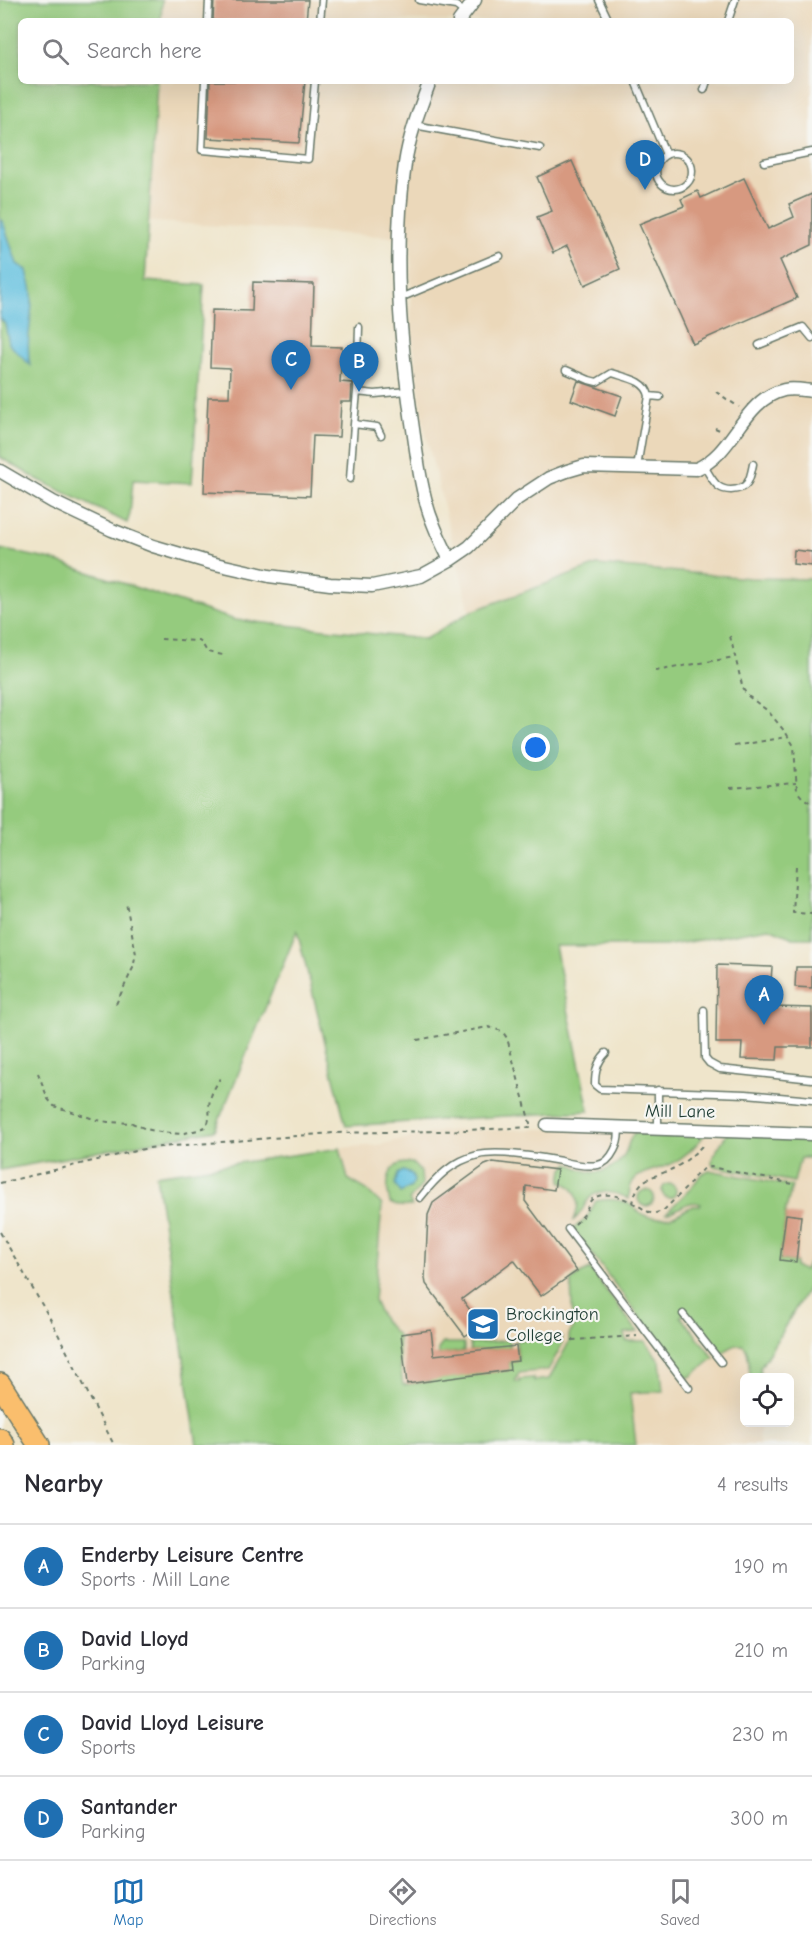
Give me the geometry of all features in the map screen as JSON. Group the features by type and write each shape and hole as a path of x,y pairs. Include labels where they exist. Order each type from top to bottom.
{"highway":[{"path":"0,1384 39,1445"},
{"path":"0,1439 4,1445"}],"street":[{"path":"461,17 475,0"},
{"path":"429,84 414,125 405,163 399,220 399,298 407,391 418,463 432,521 450,560"},
{"path":"0,471 53,502 153,546 210,563 269,576 330,584 372,585 421,576 450,560 469,547 517,499 549,478 584,466 696,469 717,456 760,401 786,389 812,391"},
{"name":"Mill Lane","path":"547,1125 812,1134"}],"lane":[{"path":"208,18 209,0"},
{"path":"320,18 322,0"},
{"path":"419,0 456,6 461,17"},
{"path":"599,0 608,18"},
{"path":"729,18 735,0"},
{"path":"205,84 202,150 308,159 315,84"},
{"path":"636,84 666,155"},
{"path":"704,90 706,84"},
{"path":"414,125 540,148"},
{"path":"764,162 812,152"},
{"path":"672,153 683,155 691,164 692,175 687,185 682,188 669,189 659,182 656,170 666,155 672,153"},
{"path":"399,298 500,256"},
{"path":"350,479 357,392 359,327"},
{"path":"759,345 803,327 812,338"},
{"path":"566,370 597,382 612,373 643,384 648,390 649,396 637,467"},
{"path":"357,392 375,394 407,391"},
{"path":"649,396 660,397"},
{"path":"354,424 374,425 379,428 381,435"},
{"path":"704,466 718,486 726,490 738,490 750,481 753,464"},
{"path":"704,1010 705,1058 709,1063 720,1069 812,1079"},
{"path":"606,1053 597,1064 595,1083 598,1089 746,1094 812,1100"},
{"path":"658,1090 658,1128"},
{"path":"420,1198 439,1175 458,1162 480,1154 510,1154 576,1165 599,1165 610,1158 617,1140 618,1128"},
{"path":"568,1229 689,1388"},
{"path":"683,1314 721,1362"}],"path":[{"path":"716,392 749,414"},
{"path":"730,636 743,689 756,703 768,711 789,737 794,746 797,790 801,797 812,804"},
{"path":"161,639 199,641 207,652 223,655"},
{"path":"655,671 735,657"},
{"path":"734,746 789,737"},
{"path":"730,788 797,783"},
{"path":"796,866 793,913 812,914"},
{"path":"116,1004 133,968 136,954 126,903"},
{"path":"417,1040 488,1027 502,1031 507,1038 531,1127"},
{"path":"38,1073 48,1099 54,1106 108,1122 132,1123 146,1129 181,1134 207,1126 211,1117 211,1095 220,1078"},
{"path":"0,1183 148,1148 333,1133 442,1131 547,1125"},
{"path":"633,1204 635,1191 639,1185 675,1168 708,1141 716,1130"},
{"path":"568,1229 585,1214 588,1205 595,1197 611,1195 652,1214 663,1211 688,1186 697,1173 711,1167 793,1184"},
{"path":"0,1232 52,1323 114,1445"},
{"path":"572,1340 649,1335"}],"shaded area":[{"path":"158,0 812,0 812,579 750,578 597,565 470,612 424,427 411,327 411,238 141,221 152,84 794,84 794,18 156,18"},
{"name":"Brockington College","path":"546,1129 812,1139 812,1281 760,1368 760,1373 740,1373 740,1427 759,1427 759,1445 197,1445 156,1175 340,1148 377,1145 442,1131"}],"green space":[{"path":"0,0 162,0 161,18 18,18 18,84 157,84 145,281 204,285 192,483 133,480 127,523 35,478 0,457"},
{"path":"0,549 52,560 235,620 425,639 470,612 597,565 750,578 812,579 812,938 793,938 769,928 665,946 555,946 589,1111 346,1126 297,931 215,1130 0,1170"},
{"path":"728,1132 812,1139 812,1158 800,1158 794,1182 714,1166 713,1156"},
{"path":"634,1133 706,1133 699,1142 676,1161 637,1178 632,1183 629,1199 614,1193 602,1192 588,1200 574,1220 577,1197 572,1188 561,1181 563,1169 569,1163 582,1170 605,1171 624,1156"},
{"path":"340,1148 348,1179 367,1190 382,1205 374,1301 383,1320 398,1336 403,1385 430,1381 430,1371 442,1378 509,1370 509,1362 518,1360 516,1340 562,1338 562,1345 548,1370 519,1373 515,1382 520,1382 520,1379 533,1378 534,1381 549,1379 569,1342 569,1335 573,1328 571,1281 590,1269 638,1332 625,1333 626,1341 645,1341 660,1361 663,1391 630,1393 636,1445 197,1445 156,1175"},
{"path":"412,1163 421,1172 422,1185 409,1200 412,1206 390,1203 389,1175 397,1166"},
{"path":"709,1170 792,1186 785,1213 780,1260 796,1262 795,1267 804,1270 812,1259 812,1281 760,1368 760,1373 750,1373 748,1353 742,1345 718,1354 686,1312 681,1316 714,1358 690,1377 685,1377 573,1229 586,1219 596,1201 601,1200 611,1199 625,1202 644,1215 655,1218 673,1216 689,1207 699,1206 701,1204 687,1204 666,1213 692,1187 701,1174"},
{"path":"669,1184 674,1186 676,1191 674,1196 669,1198 664,1196 662,1191 664,1186"},
{"path":"643,1190 649,1190 654,1198 652,1204 643,1206 638,1201 638,1195"},
{"path":"510,1340 510,1347 470,1351 470,1344"},
{"path":"443,1343 464,1343 464,1351 439,1355 438,1349"}],"water":[{"path":"0,218 17,264 27,270 31,288 28,347 30,365 9,344 5,324 0,318"},
{"path":"403,1171 412,1174 414,1181 411,1187 401,1193 395,1184 398,1174"}],"building":[{"path":"214,0 308,0 306,18 213,18"},
{"path":"210,84 305,84 299,143 208,138"},
{"path":"572,161 620,269 585,285 567,246 553,253 537,217 552,211 537,177"},
{"path":"744,178 768,229 794,217 789,204 812,194 812,245 780,260 797,298 693,344 639,224 684,206 681,199 698,191 701,198"},
{"path":"253,282 314,284 312,346 342,347 340,382 352,383 351,402 341,402 339,437 313,436 310,496 204,492 208,397 229,397 230,368 210,367 212,310 252,311"},
{"path":"578,381 622,396 615,416 571,400"},
{"path":"794,550 812,552 812,566 793,564"},
{"path":"717,965 772,967 771,981 776,981 775,1007 812,1008 812,1047 778,1047 777,1060 741,1059 742,1043 716,1043"},
{"path":"796,967 812,967 812,988 795,987"},
{"name":"Brockington College","path":"493,1162 557,1170 554,1190 526,1186 525,1201 577,1271 541,1296 514,1260 462,1299 481,1325 465,1336 426,1284 428,1215 433,1203 485,1165"},
{"path":"786,1214 801,1216 796,1262 780,1260"},
{"name":"Brockington College","path":"431,1330 434,1355 516,1346 518,1361 509,1362 510,1370 407,1384 401,1334"}],"place":[{"name":"Santander","path":"645,190"},
{"name":"David Lloyd Leisure","path":"291,390"},
{"name":"David Lloyd","path":"359,392"},
{"name":"Enderby Leisure Centre","path":"764,1025"},
{"name":"Brockington College","path":"483,1324"}]}
